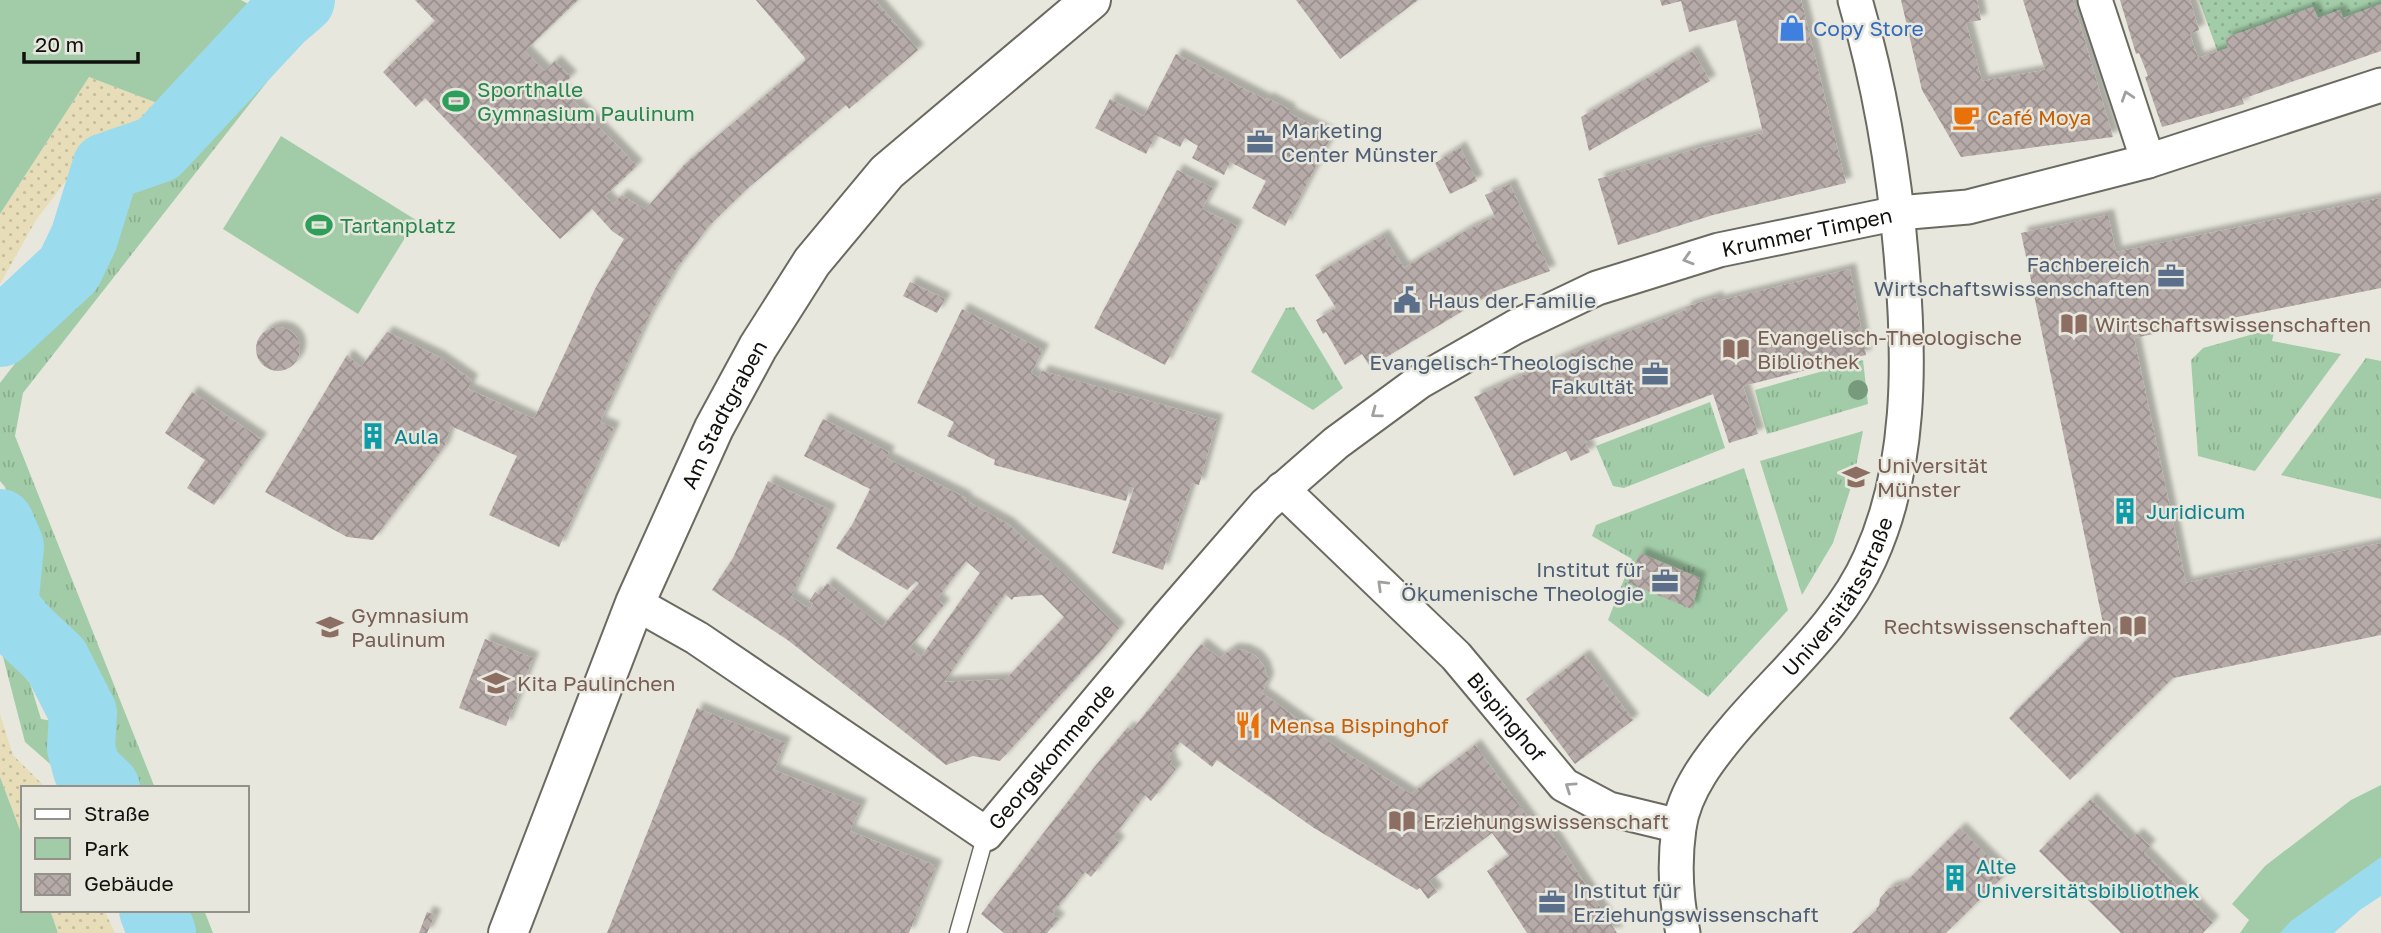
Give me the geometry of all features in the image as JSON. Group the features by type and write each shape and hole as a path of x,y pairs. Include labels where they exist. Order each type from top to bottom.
{"main road":[{"name":"Am Stadtgraben","path":"508,933 635,603 714,428 758,347 812,262 887,172 1091,0"}],"street":[{"name":"Universitätsstraße","path":"1679,826 1692,790 1714,753 1810,646 1848,598 1870,559 1888,510 1897,472 1904,404 1906,344 1898,213 1884,117 1855,0"},
{"path":"2095,0 2148,161"},
{"name":"Krummer Timpen","path":"1282,489 1336,443 1419,382 1515,327 1597,288 1719,250 1898,213 1968,207 2148,161 2381,85"},
{"name":"Georgskommende","path":"635,603 697,638 986,834 1167,618 1282,489"},
{"name":"Bispinghof","path":"1282,489 1455,656 1564,785 1609,810 1679,826"},
{"path":"1679,826 1677,905 1683,933"}],"lane":[{"path":"958,933 986,834"}],"green space":[{"path":"0,0 241,0 252,6 165,106 89,77 0,214"},
{"path":"2199,0 2381,0 2381,14 2221,61"},
{"path":"281,30 299,41 23,393 15,436 154,786 115,786 113,779 97,756 98,726 71,652 34,611 30,575 5,487 0,481 0,383 106,245 125,191 159,174"},
{"name":"Tartanplatz","path":"281,136 416,220 358,314 223,229"},
{"path":"1294,307 1343,388 1313,410 1251,372 1286,308"},
{"path":"2268,330 2274,332 2272,341 2341,354 2255,471 2198,456 2191,360 2203,348"},
{"path":"2366,358 2381,361 2381,499 2281,475"},
{"path":"1863,360 1868,404 1767,434 1755,390"},
{"path":"1710,402 1725,448 1624,488 1613,486 1596,446"},
{"path":"1863,431 1853,481 1833,543 1802,595 1760,461"},
{"path":"1744,468 1788,610 1708,697 1608,620 1632,559 1592,536 1596,525"},
{"path":"1,649 30,683 41,719 58,722 65,746 57,770 25,742"},
{"path":"0,777 21,833 21,912 51,912 58,933 0,933"},
{"path":"2381,785 2381,863 2284,933 2240,933 2249,920 2232,904 2265,866 2351,800"},
{"path":"176,912 205,912 213,933 185,933"}],"sand":[{"path":"89,77 165,106 78,165 36,220 0,284 0,214"},
{"path":"0,714 13,755 44,786 21,786 21,833 0,777"},
{"path":"51,912 105,912 115,933 58,933"}],"water":[{"path":"285,0 321,0 287,28 273,10"},
{"path":"2381,857 2381,896 2334,933 2280,933 2291,921"}],"building":[{"path":"415,0 578,0 525,51 545,71 555,61 571,77 560,87 637,166 605,196 613,204 622,195 645,210 684,165 805,61 756,0 875,0 918,50 849,109 846,105 747,189 708,227 674,272 647,320 600,422 614,428 559,547 489,515 517,456 451,426 444,447 373,540 347,537 265,492 347,355 361,367 387,332 439,357 472,380 468,389 534,419 595,289 624,239 612,231 592,209 560,239 425,98 416,107 383,72 435,21"},
{"path":"1296,0 1418,0 1340,59"},
{"path":"1660,0 1801,0 1846,183 1713,215 1618,245 1598,179 1695,149 1763,133 1736,20 1689,32 1681,1 1662,6"},
{"path":"1901,0 1977,0 1981,20 1966,23 1982,81 2045,70 2023,0 2073,0 2113,137 1961,157 1922,90"},
{"path":"2120,0 2190,0 2199,30 2190,34 2198,58 2228,48 2225,38 2313,7 2318,18 2340,10 2343,18 2381,4 2381,51 2242,99 2244,104 2162,127 2145,77 2148,76 2139,53 2136,54"},
{"path":"1693,51 1710,81 1589,151 1581,117"},
{"name":"Marketing Center Münster","path":"1176,54 1266,100 1267,98 1290,110 1289,113 1332,135 1285,226 1252,208 1266,181 1230,162 1224,175 1192,158 1198,146 1185,138 1180,147 1156,135 1146,154 1095,128 1110,99 1144,116"},
{"path":"1460,147 1477,181 1450,194 1435,163"},
{"path":"1177,170 1213,188 1202,209 1237,226 1165,365 1094,328"},
{"name":"Haus der Familie","path":"1510,184 1550,271 1496,291 1370,367 1362,354 1345,365 1316,320 1336,308 1315,275 1383,235 1404,268 1467,230 1495,217 1485,195"},
{"name":"Juridicum","path":"2381,198 2381,288 2134,338 2186,583 2381,543 2381,635 2173,678 2070,780 2009,718 2103,623 2021,233 2108,215 2116,252"},
{"name":"Evangelisch-Theologische Fakultät","path":"1850,269 1866,355 1743,386 1758,434 1729,443 1713,394 1585,442 1590,452 1571,461 1566,451 1514,476 1474,397 1572,353 1686,310 1685,307 1717,297 1718,301"},
{"path":"910,282 945,299 937,313 903,296"},
{"path":"962,309 1043,350 1031,373 1039,378 1042,371 1217,420 1199,485 1192,483 1163,570 1112,553 1134,488 1130,487 1126,501 994,465 995,460 947,436 954,422 917,403"},
{"path":"278,327 293,334 300,349 293,364 278,371 263,364 256,349 263,334"},
{"path":"192,392 261,439 214,505 187,488 205,460 165,433"},
{"path":"823,419 889,452 886,458 966,498 965,500 1008,524 1119,628 1000,761 973,756 946,765 789,641 712,590 733,558 768,481 830,510 791,597 810,609 813,603 809,601 815,592 819,595 827,583 882,627 919,583 916,581 907,590 836,548 852,525 870,489 804,456","holes":["966,561 980,573 921,657 909,648 944,605 937,599","1005,594 1012,600 1014,597 1042,595 1064,617 1006,679 944,682"]},
{"name":"Institut für Ökumenische Theologie","path":"1640,553 1700,578 1692,609 1628,583"},
{"name":"Kita Paulinchen","path":"485,639 533,658 506,726 459,708"},
{"path":"1201,644 1219,658 1232,649 1244,650 1256,656 1264,666 1268,679 1262,693 1335,746 1411,794 1475,745 1541,835 1550,830 1617,933 1527,933 1487,871 1509,856 1492,833 1429,881 1437,892 1428,899 1420,888 1417,890 1314,828 1217,760 1212,767 1180,742 1168,757 1172,761 1170,764 1176,769 1151,801 1145,795 1113,837 1119,842 1091,877 1085,872 1052,914 1059,919 1047,933 1004,933 981,914 1096,765 1128,727 1132,730"},
{"path":"1584,655 1633,720 1575,764 1526,699"},
{"path":"697,708 785,743 774,770 861,805 850,831 936,866 909,933 607,933"},
{"path":"2091,799 2131,840 2137,834 2150,846 2144,852 2213,922 2203,933 2121,933 2039,851"},
{"name":"Alte Universitätsbibliothek","path":"1960,828 2006,874 1946,933 1852,933 1877,910 1880,898 1889,888 1904,884"},
{"path":"427,912 435,915 427,933 419,933"}],"waterway":[{"path":"0,333 69,269 84,238 106,167 158,149 280,18 301,0"},
{"path":"0,523 10,546 4,607 56,660 83,713 81,748 87,770 104,786"},
{"path":"154,912 162,933"}],"place":[{"name":"Copy Store","path":"1792,28"},
{"name":"Sporthalle Gymnasium Paulinum","path":"456,101"},
{"name":"Café Moya","path":"1966,117"},
{"name":"Marketing Center Münster","path":"1260,142"},
{"name":"Tartanplatz","path":"319,225"},
{"name":"Fachbereich Wirtschaftswissenschaften","path":"2171,276"},
{"name":"Haus der Familie","path":"1407,300"},
{"name":"Wirtschaftswissenschaften","path":"2074,324"},
{"name":"Evangelisch-Theologische Bibliothek","path":"1736,349"},
{"name":"Evangelisch-Theologische Fakultät","path":"1655,374"},
{"name":"Aula","path":"373,436"},
{"name":"Universität Münster","path":"1856,477"},
{"name":"Juridicum","path":"2125,511"},
{"name":"Institut für Ökumenische Theologie","path":"1665,581"},
{"name":"Rechtswissenschaften","path":"2133,626"},
{"name":"Gymnasium Paulinum","path":"330,627"},
{"name":"Kita Paulinchen","path":"496,683"},
{"name":"Mensa Bispinghof","path":"1248,725"},
{"name":"Erziehungswissenschaft","path":"1402,821"},
{"name":"Alte Universitätsbibliothek","path":"1955,878"},
{"name":"Institut für Erziehungswissenschaft","path":"1552,902"}]}
